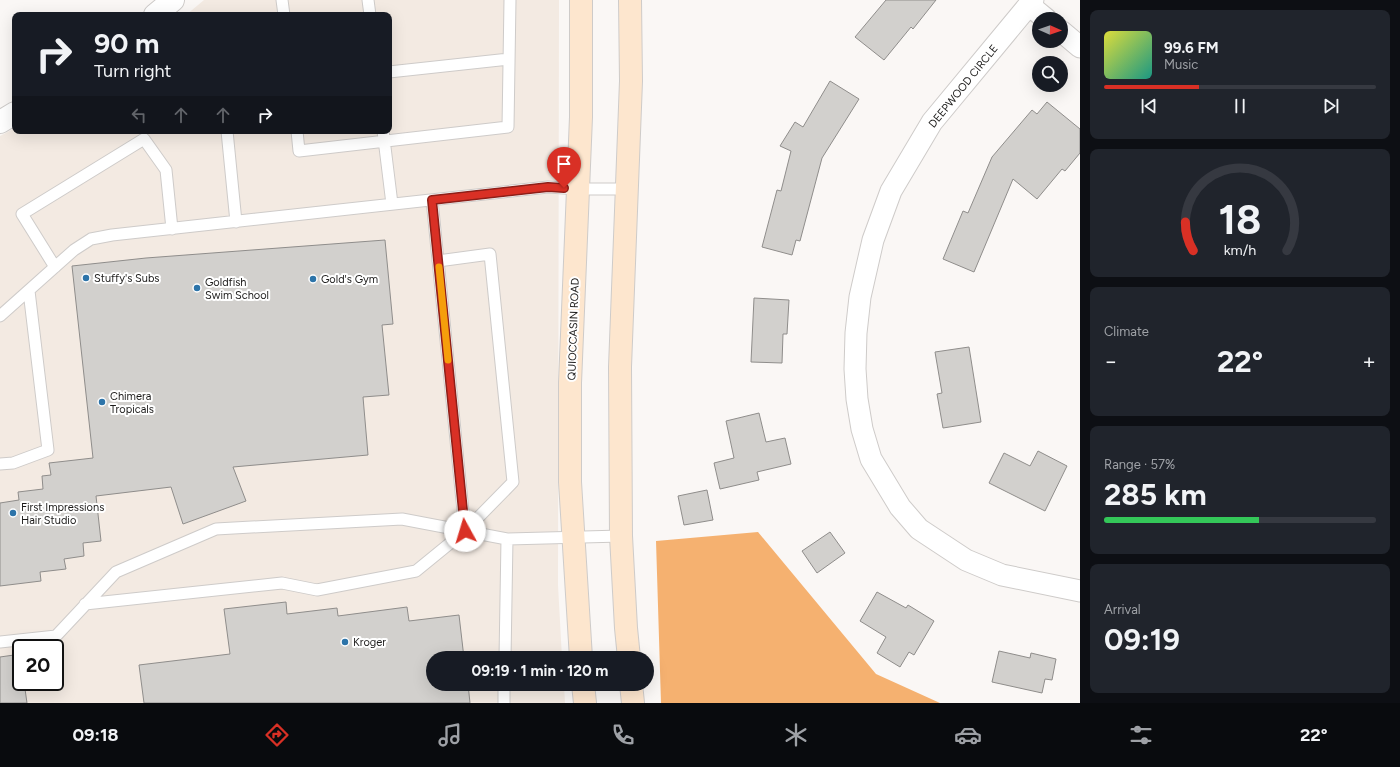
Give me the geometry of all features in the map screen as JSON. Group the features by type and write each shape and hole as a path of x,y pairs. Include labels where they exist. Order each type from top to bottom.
{"main road":[{"name":"QUIOCCASIN ROAD","path":"581,0 581,117 579,189 570,383 570,482 581,651"},
{"path":"628,651 621,536 620,367 631,81 630,0"},
{"path":"584,691 585,703"},
{"path":"632,691 633,703"}],"street":[{"path":"1031,2 1040,12"},
{"name":"DEEPWOOD CIRCLE","path":"1031,2 932,122 891,191 873,240 860,297 855,369 857,399 862,429 872,459 900,507 919,529 966,560 1002,575 1080,591"},
{"path":"1068,37 1080,47"},
{"path":"0,122 12,116"}],"lane":[{"path":"282,0 284,12"},
{"path":"368,0 370,12"},
{"path":"297,134 299,151 384,136 508,127 510,0"},
{"path":"392,72 509,59"},
{"path":"227,134 236,222"},
{"path":"384,136 392,204"},
{"path":"55,267 22,214 144,139 166,170 172,229"},
{"path":"0,316 74,250 91,239 112,235 548,187 579,189 626,189"},
{"path":"432,200 465,531"},
{"path":"85,604 282,583 317,590 416,572 465,531 513,482 494,286 490,254 438,261"},
{"path":"0,464 13,463 48,450 29,291"},
{"path":"0,642 56,636 116,572 216,529 402,519 507,539 621,536"},
{"path":"505,651 507,539"},
{"path":"504,691 504,703"}],"shaded area":[{"path":"204,0 559,0 558,585 562,651 426,651 426,691 564,691 565,703 0,703 0,136 12,130 12,134 392,134 392,12 190,12"},
{"path":"758,532 876,674 940,703 661,703 656,541"}],"building":[{"path":"886,0 936,0 913,29 911,27 884,60 855,37"},
{"path":"830,81 859,99 822,158 800,241 796,240 792,255 762,247 777,190 781,191 791,151 780,146 795,122 803,127"},
{"path":"1047,102 1080,129 1080,153 1065,171 1062,169 1037,199 1013,179 974,272 943,259 963,211 968,213 992,157 1032,110 1037,114"},
{"path":"385,240 393,324 382,325 389,395 363,397 368,455 233,467 246,501 183,524 171,487 96,496 101,541 83,543 84,556 64,559 66,569 40,572 41,581 0,586 0,503 19,500 18,492 43,489 42,476 51,475 49,463 93,458 72,266 146,258"},
{"path":"754,298 789,300 787,334 783,334 782,363 751,362"},
{"path":"969,347 981,422 943,428 937,394 942,393 935,352"},
{"path":"759,413 766,442 785,438 791,464 757,472 759,480 720,489 714,463 734,458 726,421"},
{"path":"1038,451 1067,466 1045,511 989,483 1004,453 1030,466"},
{"path":"707,490 713,520 684,525 678,496"},
{"path":"830,532 845,553 817,573 802,551"},
{"path":"877,592 906,608 908,605 934,621 914,655 909,652 900,667 877,653 886,637 860,621"},
{"name":"Kroger","path":"286,602 287,614 337,608 338,616 407,607 409,621 459,615 463,651 426,651 426,691 469,691 470,703 144,703 139,665 230,654 224,609"},
{"path":"999,651 1030,658 1031,653 1056,659 1052,680 1045,679 1042,693 992,682"},
{"path":"12,655 12,691 25,691 27,703 0,703 0,657"}],"slow traffic":[{"path":"439,267 448,360"}],"place":[{"name":"Stuffy's Subs","path":"86,278"},
{"name":"Gold's Gym","path":"313,279"},
{"name":"Goldfish Swim School","path":"197,288"},
{"name":"Chimera Tropicals","path":"102,402"},
{"name":"First Impressions Hair Studio","path":"13,513"},
{"name":"Kroger","path":"345,642"}],"route":[{"path":"465,531 432,200 548,187 564,188"}]}
